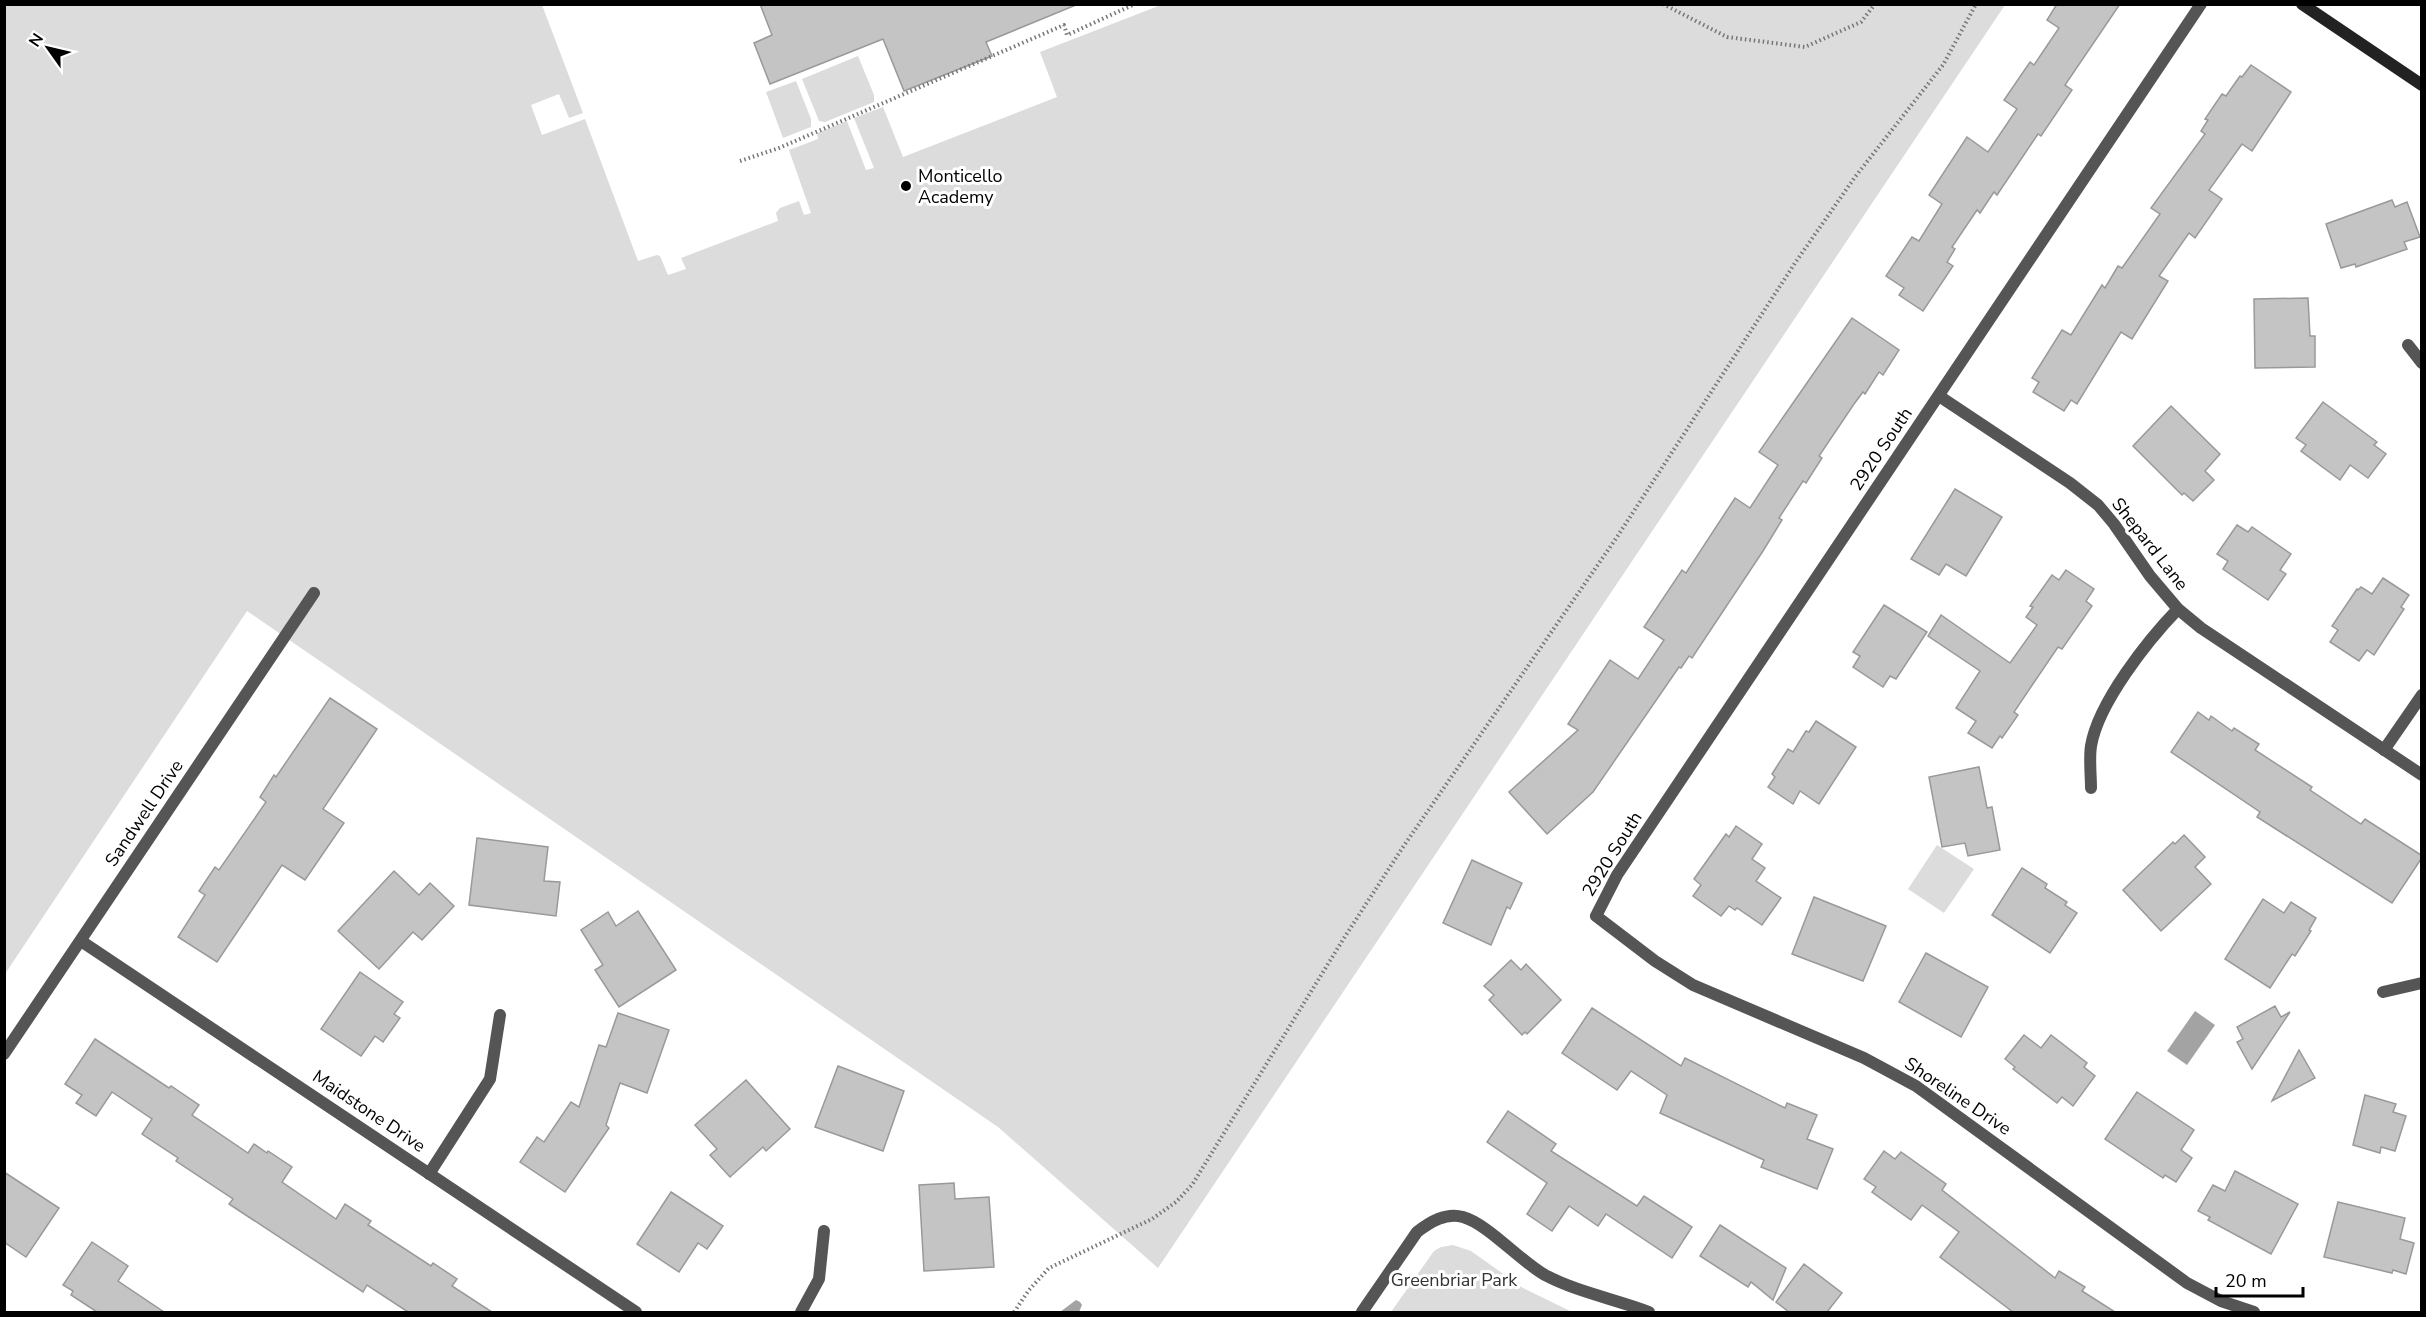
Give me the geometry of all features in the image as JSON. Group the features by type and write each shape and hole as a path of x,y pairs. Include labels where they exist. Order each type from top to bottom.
{"street":[{"name":"2920 South","path":"1596,916 1617,875 2201,4"},
{"path":"2302,4 2421,85"},
{"path":"2408,345 2421,363"},
{"name":"Shepard Lane","path":"1938,396 2070,483 2098,505 2150,576 2178,609 2231,649 2421,775"},
{"name":"Sandwell Drive","path":"4,1054 314,593"},
{"path":"2091,788 2091,746 2104,707 2154,634 2178,609"},
{"path":"2384,750 2421,695"},
{"name":"Shoreline Drive","path":"1596,916 1655,961 1693,985 1864,1058 1916,1086 2187,1283 2221,1301 2254,1312"},
{"name":"Maidstone Drive","path":"81,941 636,1312"},
{"path":"2383,992 2421,982"},
{"path":"429,1174 490,1079 500,1015"},
{"path":"1362,1312 1417,1232 1439,1218 1452,1215 1464,1217 1545,1275 1562,1283 1649,1312"},
{"path":"801,1312 819,1279 824,1231"}],"path":[{"path":"740,161 779,148 1064,25 1067,35 1135,4"},
{"path":"1663,4 1727,37 1804,47 1861,22 1875,4"},
{"path":"1014,1312 1029,1290 1049,1268 1152,1219 1176,1202 1192,1185 1344,938 1403,847 1617,537 1802,253 1855,177 1943,65 1976,4"}],"green space":[{"path":"5,5 542,5 583,113 569,118 559,94 531,105 542,135 585,119 638,261 660,256 668,275 686,269 681,258 778,221 776,213 780,208 799,201 804,215 811,213 789,150 818,139 817,133 847,121 866,170 874,168 854,118 883,107 903,157 1057,97 1040,52 1161,5 2005,5 1158,1268 998,1127 247,611 5,974"},
{"path":"858,56 874,95 874,102 825,122 819,121 802,79"},
{"path":"796,81 811,119 811,127 783,138 766,92"},
{"path":"1937,845 1974,869 1944,913 1908,889"},
{"name":"Greenbriar Park","path":"1453,1245 1471,1251 1523,1288 1572,1312 1391,1312 1434,1251"}],"shaded area":[{"path":"2195,1011 2215,1025 2187,1065 2167,1051"},
{"path":"1076,1300 1082,1305 1079,1312 1060,1312"}],"building":[{"path":"760,4 1076,5 986,42 992,56 904,91 883,39 770,84 754,43 772,35"},
{"path":"2057,4 2120,4 2065,85 2072,90 2041,136 2038,134 1997,195 1994,192 1980,213 1977,210 1952,247 1955,249 1947,262 1953,266 1923,311 1899,295 1904,288 1886,276 1912,237 1919,241 1942,204 1929,195 1967,137 1988,152 2017,109 2004,100 2030,62 2034,65 2059,28 2047,20"},
{"path":"2251,65 2291,92 2252,151 2242,144 2209,190 2222,199 2195,238 2189,233 2159,276 2168,281 2132,339 2121,332 2077,404 2071,400 2064,411 2033,392 2039,382 2032,378 2062,330 2071,335 2102,285 2105,288 2118,266 2122,268 2160,214 2151,208 2205,134 2201,131 2208,120 2205,119 2222,94 2226,96"},
{"path":"2392,200 2395,207 2407,202 2420,237 2404,242 2407,249 2356,267 2355,264 2341,268 2326,224"},
{"path":"2308,298 2310,336 2315,336 2315,367 2255,368 2254,299"},
{"path":"1852,318 1899,350 1883,375 1879,372 1865,394 1863,392 1819,456 1822,458 1806,483 1803,481 1779,518 1782,520 1763,551 1692,658 1689,656 1681,668 1679,667 1593,792 1547,834 1509,792 1578,730 1568,724 1610,660 1638,679 1664,640 1644,627 1682,570 1686,573 1735,498 1750,508 1778,465 1759,452"},
{"path":"2323,402 2377,442 2374,445 2386,454 2368,478 2350,465 2340,480 2301,451 2306,445 2296,438"},
{"path":"2171,406 2220,454 2205,471 2214,480 2193,501 2184,493 2182,495 2133,446"},
{"path":"1955,489 2002,517 1966,576 1946,564 1939,575 1911,559"},
{"path":"2237,525 2248,532 2252,527 2291,554 2280,570 2286,574 2268,600 2223,569 2228,561 2217,554"},
{"path":"2066,570 2094,589 2086,601 2092,606 2062,649 2058,647 2014,712 2018,715 1992,748 1968,733 1976,721 1956,708 1980,671 1928,636 1941,615 2010,663 2037,625 2026,617 2033,607 2030,606 2052,575 2059,580"},
{"path":"2383,578 2409,595 2401,607 2404,609 2374,655 2367,650 2359,661 2330,642 2338,630 2332,626 2357,589 2361,587 2372,594"},
{"path":"1884,605 1927,632 1896,679 1890,676 1883,687 1853,667 1860,656 1853,652"},
{"path":"330,698 377,729 323,809 344,823 305,880 282,865 217,962 178,937 205,895 199,891 215,867 219,870 266,802 260,797"},
{"path":"2198,712 2209,720 2211,716 2232,731 2234,728 2259,744 2255,750 2312,787 2310,790 2361,824 2365,819 2421,855 2421,859 2392,903 2257,817 2260,812 2171,752"},
{"path":"1816,721 1856,747 1819,804 1800,791 1793,804 1768,787 1775,777 1772,774 1788,749 1793,752 1806,731 1809,732"},
{"path":"1979,767 1987,808 1992,807 2000,850 1968,856 1965,843 1942,847 1929,777"},
{"path":"1736,826 1762,844 1752,859 1765,868 1756,881 1781,898 1762,925 1737,908 1735,910 1729,906 1721,916 1693,896 1701,885 1694,879 1726,834 1729,837"},
{"path":"2184,835 2205,857 2195,867 2211,884 2161,931 2123,890 2173,842 2175,844"},
{"path":"477,838 548,847 544,881 560,882 556,916 469,905"},
{"path":"1472,860 1522,883 1510,909 1507,907 1491,945 1443,923"},
{"path":"2022,868 2047,884 2045,888 2067,902 2065,905 2077,913 2050,953 1992,915"},
{"path":"394,871 419,895 430,883 454,906 422,940 413,932 379,969 338,931"},
{"path":"1814,897 1886,926 1863,981 1792,954"},
{"path":"2263,899 2284,913 2291,902 2316,918 2309,930 2311,931 2295,956 2292,954 2270,988 2225,959"},
{"path":"638,911 676,970 619,1007 595,970 603,965 581,930 608,912 616,926"},
{"path":"1926,953 1988,987 1961,1037 1899,1002"},
{"path":"1511,960 1521,970 1526,964 1561,1000 1527,1034 1525,1032 1522,1035 1489,1000 1494,995 1484,986"},
{"path":"360,972 403,1002 394,1014 400,1018 383,1042 375,1036 361,1056 321,1029"},
{"path":"2275,1006 2281,1017 2290,1012 2252,1069 2237,1042 2243,1039 2237,1027"},
{"path":"1592,1008 1681,1066 1685,1058 1785,1108 1787,1103 1817,1115 1807,1139 1833,1149 1817,1189 1761,1167 1764,1160 1660,1113 1667,1095 1631,1071 1617,1090 1562,1053"},
{"path":"618,1013 669,1030 647,1093 620,1083 606,1125 609,1128 565,1192 520,1162 537,1137 544,1142 571,1102 579,1107 599,1045 606,1047"},
{"path":"2024,1035 2041,1048 2051,1035 2087,1063 2084,1067 2095,1076 2073,1106 2062,1097 2057,1103 2013,1069 2015,1067 2005,1059"},
{"path":"95,1039 199,1105 192,1115 248,1153 254,1144 292,1167 282,1182 336,1219 345,1204 371,1221 368,1225 431,1266 433,1263 457,1279 452,1286 492,1312 408,1312 367,1285 363,1292 229,1204 233,1199 176,1161 178,1158 142,1134 152,1119 112,1092 96,1116 76,1103 82,1095 65,1084"},
{"path":"2299,1050 2315,1078 2272,1101"},
{"path":"838,1066 904,1091 883,1151 815,1127"},
{"path":"746,1080 790,1129 766,1151 763,1147 730,1177 710,1155 717,1149 695,1125"},
{"path":"2137,1092 2194,1130 2181,1150 2192,1158 2176,1182 2165,1175 2163,1178 2105,1139"},
{"path":"2365,1095 2396,1104 2393,1112 2406,1116 2395,1151 2381,1147 2380,1153 2353,1145"},
{"path":"1508,1111 1556,1144 1551,1151 1637,1206 1644,1196 1692,1227 1672,1258 1606,1214 1598,1226 1569,1206 1552,1231 1527,1214 1547,1183 1487,1142"},
{"path":"1884,1151 1895,1159 1901,1152 1946,1184 1942,1190 2055,1278 2059,1271 2085,1287 2082,1291 2115,1312 2013,1312 1940,1257 1959,1232 1922,1205 1911,1220 1872,1192 1876,1187 1864,1179"},
{"path":"2235,1171 2298,1204 2271,1254 2208,1220 2210,1217 2198,1211 2213,1185 2225,1191"},
{"path":"4,1172 59,1208 26,1257 4,1242"},
{"path":"954,1183 955,1199 989,1197 994,1267 924,1271 919,1185"},
{"path":"671,1192 723,1226 707,1249 698,1243 679,1272 637,1244"},
{"path":"2338,1202 2405,1218 2400,1239 2414,1243 2406,1274 2393,1270 2392,1273 2324,1257"},
{"path":"1720,1225 1786,1268 1773,1300 1751,1282 1748,1287 1700,1256"},
{"path":"92,1242 128,1266 118,1281 164,1312 97,1312 71,1295 73,1291 63,1285"},
{"path":"1804,1264 1842,1293 1827,1312 1789,1312 1776,1302"}],"place":[{"name":"Monticello Academy","path":"906,186"}]}
